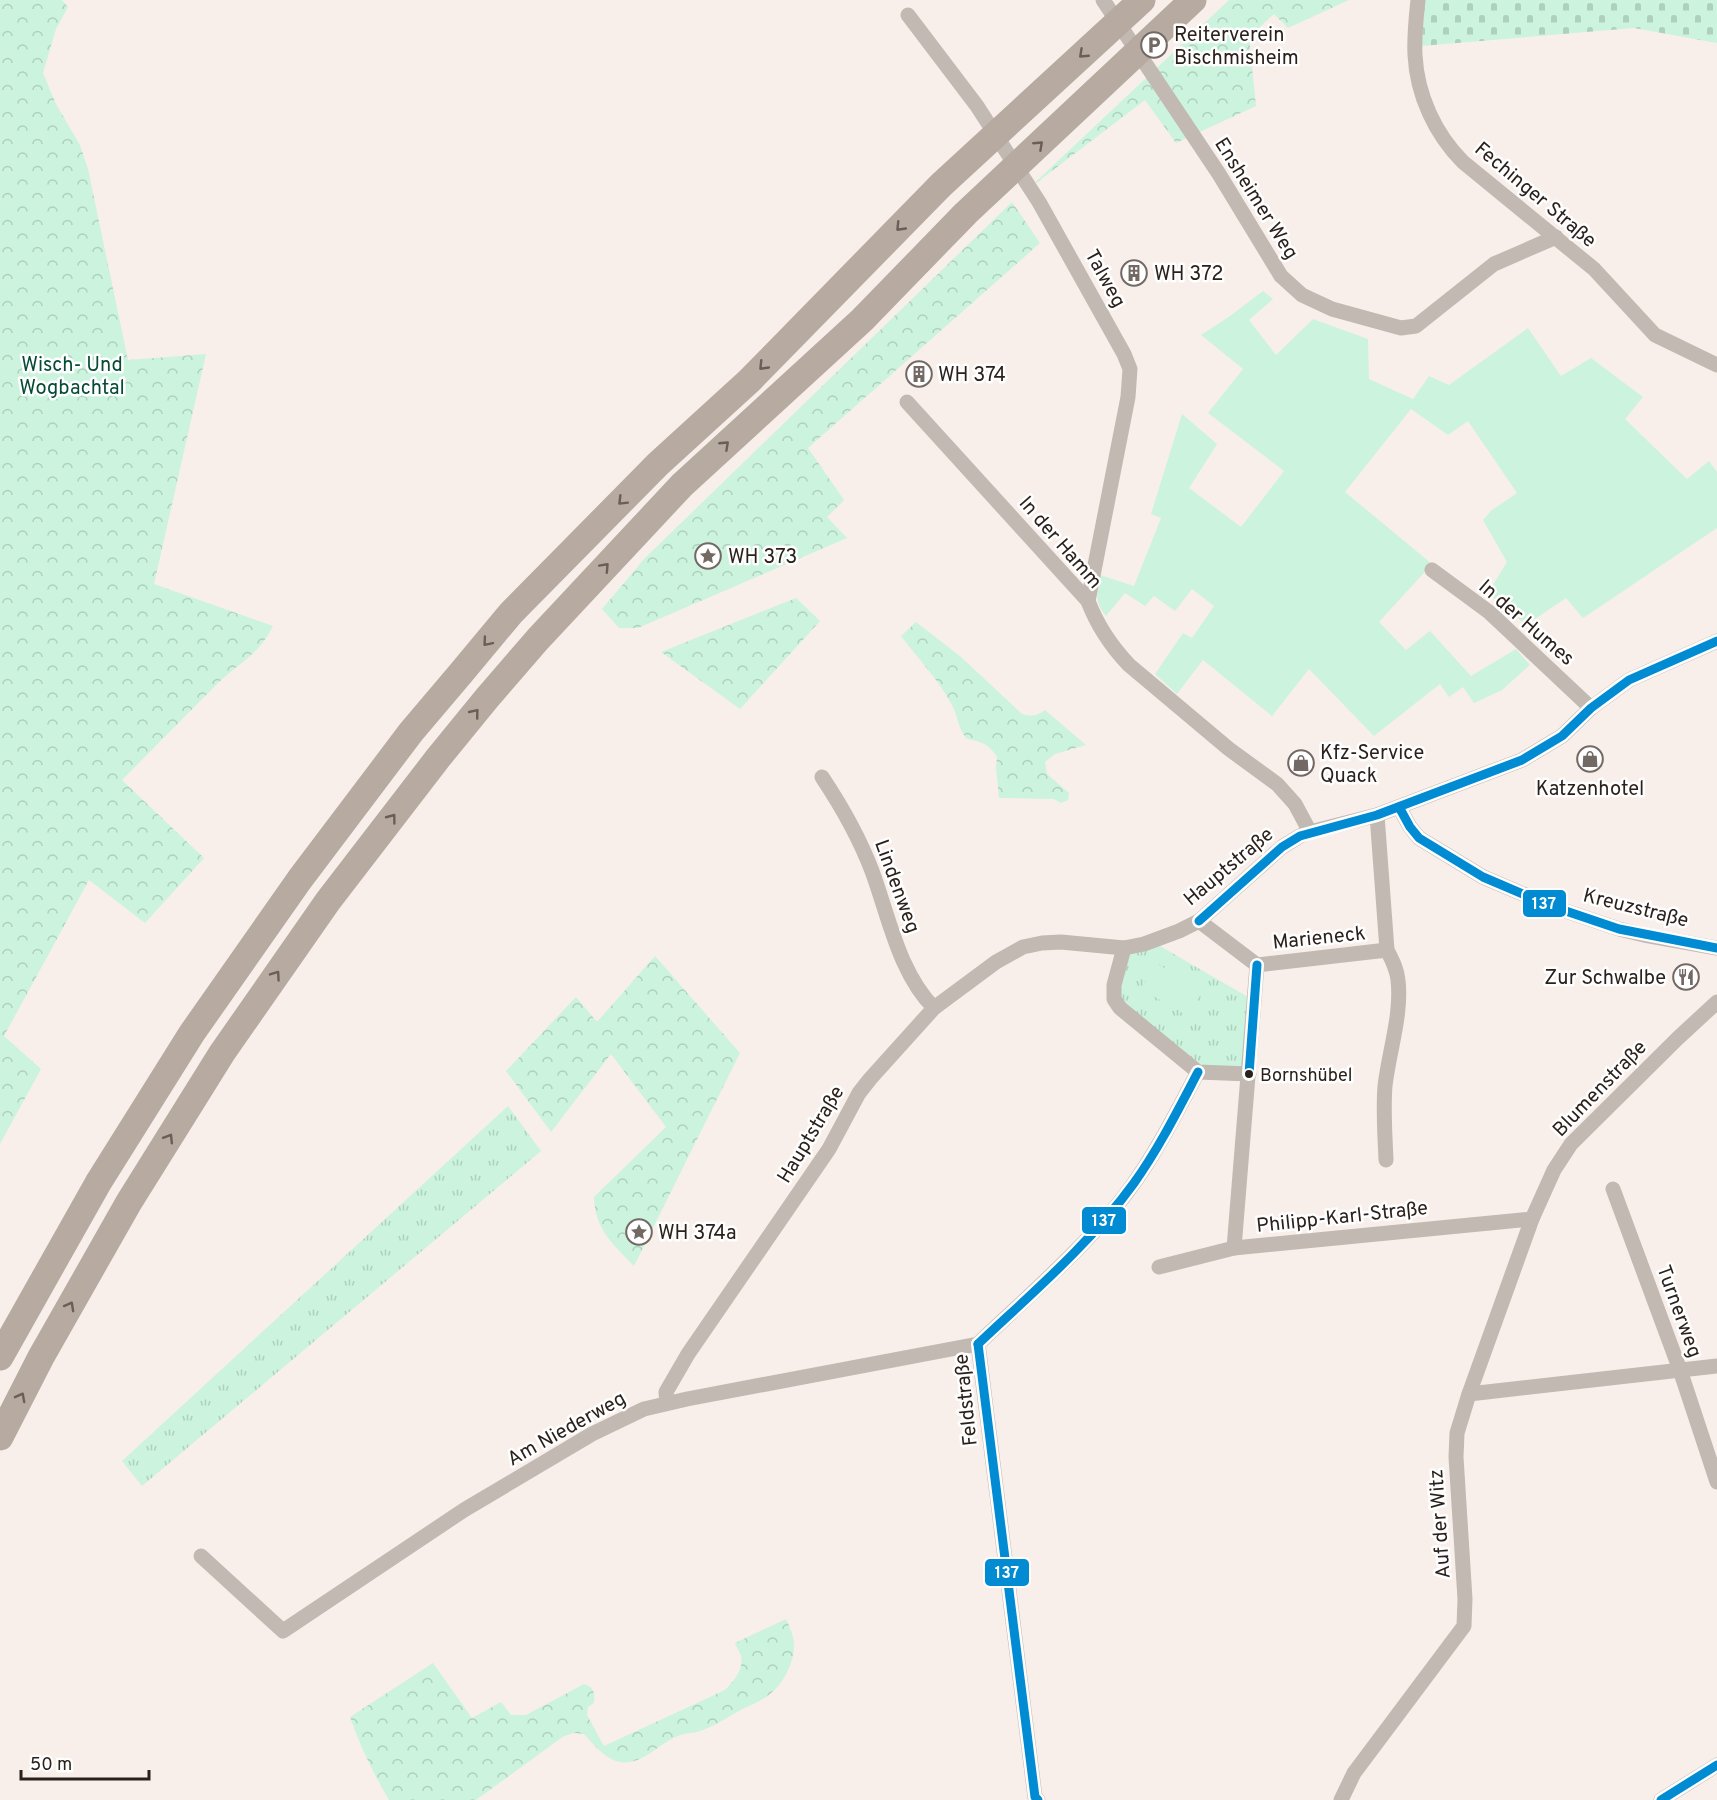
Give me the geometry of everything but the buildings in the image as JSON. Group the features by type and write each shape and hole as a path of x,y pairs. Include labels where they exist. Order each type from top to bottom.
{"highway":[{"path":"0,1357 98,1183 192,1033 300,879 411,732 511,614 658,464 749,381 941,185 1142,0"},
{"path":"0,1437 41,1357 129,1202 222,1053 328,901 438,758 538,639 682,485 862,320 966,213 1193,0"}],"street":[{"name":"Ensheimer Weg","path":"1103,0 1219,174 1281,276 1302,295 1332,309 1401,328 1416,326 1494,264 1556,237"},
{"name":"Fechinger Straße","path":"1418,0 1415,55 1417,74 1427,108 1450,149 1594,269 1655,334 1717,365"},
{"name":"Talweg","path":"908,15 977,106 1039,202 1124,354 1130,369 1128,397 1088,601"},
{"name":"In der Hamm","path":"907,402 1088,601 1093,616 1104,634 1129,665 1229,749 1277,783 1295,804 1310,832"},
{"name":"In der Humes","path":"1432,570 1489,612 1590,708"},
{"name":"Hauptstraße","path":"667,1403 666,1392 669,1385 688,1354 829,1149 859,1093 934,1008 996,962 1023,947 1042,943 1061,942 1124,948 1163,937 1199,921 1282,847 1300,836 1377,815 1522,760 1562,736 1590,708 1629,680 1716,644"},
{"name":"Lindenweg","path":"822,777 843,810 865,854 909,975 923,997 934,1008"},
{"name":"Kreuzstraße","path":"1399,807 1419,838 1483,877 1551,906 1619,929 1717,948"},
{"name":"Marieneck","path":"1377,815 1387,950 1394,963 1398,979 1396,1017 1385,1088 1386,1160"},
{"name":"Marieneck","path":"1199,921 1257,965 1387,950"},
{"path":"1124,948 1114,985 1114,999 1120,1008 1198,1072 1249,1074"},
{"path":"1234,1248 1257,965"},
{"name":"Blumenstraße","path":"1532,1219 1554,1170 1571,1144 1717,1002"},
{"name":"Feldstraße","path":"1035,1799 978,1344 1083,1243 1111,1212 1150,1158 1198,1072"},
{"name":"Turnerweg","path":"1613,1189 1680,1370 1717,1482"},
{"name":"Philipp-Karl-Straße","path":"1159,1267 1234,1248 1532,1219"},
{"name":"Auf der Witz","path":"1341,1800 1354,1773 1464,1626 1465,1599 1456,1457 1457,1432 1532,1219"},
{"name":"Am Niederweg","path":"201,1556 284,1631 464,1510 582,1439 627,1416 667,1403 978,1344"},
{"path":"1469,1394 1717,1366"},
{"path":"1661,1800 1717,1765"}],"green space":[{"name":"Wisch- Und Wogbachtal","path":"0,0 62,0 68,7 56,29 43,73 56,104 80,145 88,169 128,360 206,354 154,584 273,626 256,650 219,682 122,780 204,858 145,923 89,880 4,1036 41,1069 0,1144"},
{"path":"1229,0 1349,0 1288,28 1274,14 1249,37 1256,106 1176,143 1145,100 1027,190"},
{"path":"1425,0 1717,0 1717,43 1634,28 1421,46"},
{"path":"1012,202 1040,243 808,448 844,500 827,517 847,538 638,628 619,628 602,609 645,558"},
{"path":"1263,291 1273,299 1249,320 1276,355 1313,319 1368,339 1369,379 1413,399 1429,376 1449,385 1528,328 1561,376 1591,358 1643,397 1625,419 1687,479 1709,461 1717,472 1717,528 1583,618 1566,598 1526,625 1488,593 1507,562 1483,520 1492,510 1517,493 1468,421 1448,435 1411,409 1345,492 1432,564 1379,622 1406,650 1430,631 1471,676 1516,649 1530,665 1502,690 1474,703 1463,687 1449,697 1440,684 1374,736 1309,669 1272,716 1203,660 1177,694 1155,674 1183,633 1192,638 1214,606 1192,589 1175,611 1154,596 1145,606 1125,593 1106,616 1098,601 1100,575 1134,586 1161,518 1151,514 1182,414 1217,444 1189,488 1241,527 1284,471 1208,413 1243,369 1201,335"},
{"path":"796,598 820,621 740,709 661,652"},
{"path":"916,622 961,657 1022,714 1034,715 1045,710 1086,745 1055,754 1045,762 1047,774 1069,793 1068,800 1061,803 1054,799 999,798 997,757 985,744 967,739 947,696 901,636"},
{"path":"1160,946 1248,997 1243,1068 1200,1066 1118,998 1128,953"},
{"path":"655,956 740,1053 634,1266 606,1236 598,1219 594,1197 666,1127 611,1054 551,1132 506,1071 576,997 597,1022"},
{"path":"1156,963 1203,991 1188,1016 1141,989"},
{"path":"508,1106 541,1151 142,1486 122,1461"},
{"path":"786,1619 792,1632 794,1646 792,1659 779,1685 762,1699 710,1727 671,1739 636,1761 620,1762 609,1758 584,1734 574,1733 564,1736 476,1800 389,1800 367,1759 350,1717 433,1663 472,1718 501,1702 511,1715 526,1715 584,1684 587,1685 593,1691 594,1703 588,1707 587,1715 604,1746 725,1690 741,1666 741,1656 735,1643"}],"transit line":[{"name":"137","path":"1199,921 1282,847 1300,836 1377,815 1522,760 1562,736 1591,708 1629,680 1717,641"},
{"name":"137","path":"1399,807 1419,838 1483,877 1551,906 1619,929 1717,948"},
{"name":"137","path":"1249,1074 1257,965"},
{"name":"137","path":"978,1344 1060,1267 1117,1205 1152,1156 1198,1072"},
{"name":"137","path":"978,1344 1035,1797 1038,1800"},
{"name":"137","path":"1661,1800 1717,1765"}],"place":[{"name":"Reiterverein Bischmisheim","path":"1154,45"},
{"name":"WH 372","path":"1134,273"},
{"name":"WH 374","path":"919,374"},
{"name":"WH 373","path":"708,556"},
{"name":"Katzenhotel","path":"1590,759"},
{"name":"Kfz-Service Quack","path":"1301,763"},
{"name":"Zur Schwalbe","path":"1686,977"},
{"name":"Bornshübel","path":"1249,1074"},
{"name":"WH 374a","path":"639,1232"}]}
